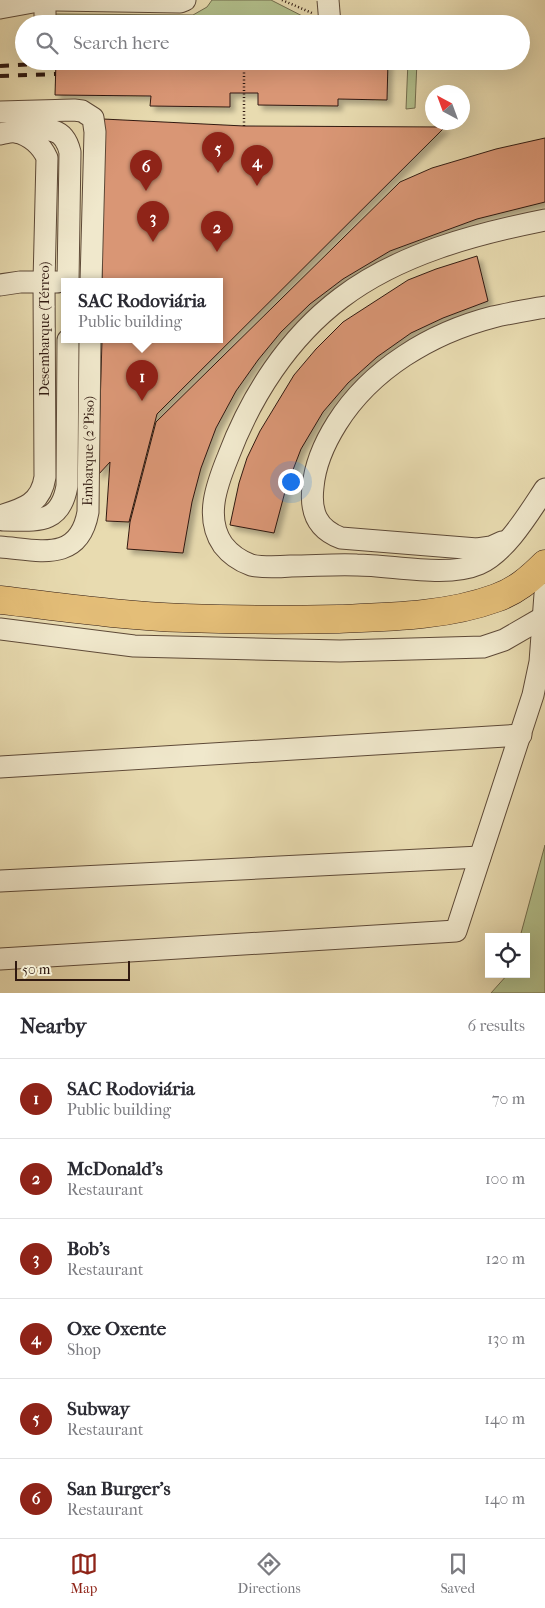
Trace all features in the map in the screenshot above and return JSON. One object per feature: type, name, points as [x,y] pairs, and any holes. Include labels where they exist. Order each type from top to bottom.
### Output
[{"type":"main road","points":[[0,600],[114,613],[184,618],[310,620],[382,618],[448,610],[496,598],[530,580],[545,564]]},
{"type":"street","points":[[0,8],[44,0],[44,15]]},
{"type":"street","points":[[59,0],[180,2],[185,0]]},
{"type":"street","points":[[328,0],[329,15]]},
{"type":"street","points":[[0,112],[82,110],[93,118],[95,132],[91,278]]},
{"type":"street","name":"Desembarque (Térreo)","points":[[8,133],[51,130],[58,132],[67,142],[70,152],[68,278]]},
{"type":"street","name":"Desembarque (Térreo)","points":[[0,516],[19,510],[34,501],[44,486],[45,477],[44,282],[47,158],[44,151],[32,140],[8,133]]},
{"type":"street","points":[[545,220],[469,239],[420,255],[368,280],[341,298],[315,320],[296,340],[276,366],[239,428],[222,472],[213,507],[213,520],[221,543],[239,560],[252,565],[267,567],[357,565],[441,570],[465,568],[489,558],[509,539],[545,489]]},
{"type":"street","points":[[0,285],[20,282],[61,282]]},
{"type":"street","points":[[509,539],[491,547],[477,549],[341,538],[330,533],[316,519],[312,496],[313,483],[323,450],[344,412],[358,394],[390,365],[410,352],[456,330],[492,318],[545,307]]},
{"type":"street","name":"Desembarque (Térreo)","points":[[0,520],[39,520],[51,516],[60,508],[65,497],[67,486],[68,343]]},
{"type":"street","name":"Embarque (2ºPiso)","points":[[0,547],[54,550],[67,548],[74,543],[86,524],[88,512],[90,343]]},
{"type":"street","points":[[0,960],[456,931],[533,694],[540,662],[545,594]]},
{"type":"street","points":[[0,628],[134,646],[349,651],[483,647],[504,640],[542,618]]},
{"type":"street","points":[[0,768],[520,735]]},
{"type":"street","points":[[0,881],[480,856]]},
{"type":"path","points":[[244,70],[244,126]]},
{"type":"green space","points":[[212,0],[271,0],[300,15],[193,15],[207,7]]},
{"type":"green space","points":[[53,14],[193,15],[53,15]]},
{"type":"green space","points":[[408,70],[417,70],[415,108],[406,109]]},
{"type":"green space","points":[[545,845],[545,993],[491,993],[504,978],[530,978],[530,933],[521,933]]},
{"type":"building","points":[[56,70],[388,70],[387,100],[338,99],[338,106],[258,105],[258,93],[230,93],[230,107],[150,106],[151,96],[55,95]]},
{"type":"building","points":[[103,119],[244,126],[425,127],[425,130],[442,130],[157,414],[129,522],[106,521],[110,462],[98,475],[102,343],[223,343],[223,278],[102,278]]},
{"type":"building","points":[[545,138],[545,202],[477,219],[390,251],[343,279],[310,304],[281,332],[236,391],[216,428],[201,468],[192,502],[183,553],[127,549],[130,522],[156,422],[400,182],[432,168],[496,149]]},
{"type":"building","points":[[477,256],[488,301],[443,318],[411,333],[377,357],[348,383],[323,412],[301,449],[286,488],[274,533],[230,525],[239,483],[247,458],[260,431],[294,375],[316,349],[343,322],[408,280]]},
{"type":"railway","points":[[0,66],[15,65]]},
{"type":"railway","points":[[0,76],[56,74]]},
{"type":"place","name":"Subway","points":[[218,173]]},
{"type":"place","name":"Oxe Oxente","points":[[257,186]]},
{"type":"place","name":"San Burger's","points":[[146,191]]},
{"type":"place","name":"Bob's","points":[[153,242]]},
{"type":"place","name":"McDonald's","points":[[217,252]]},
{"type":"place","name":"SAC Rodoviária","points":[[142,401]]}]
